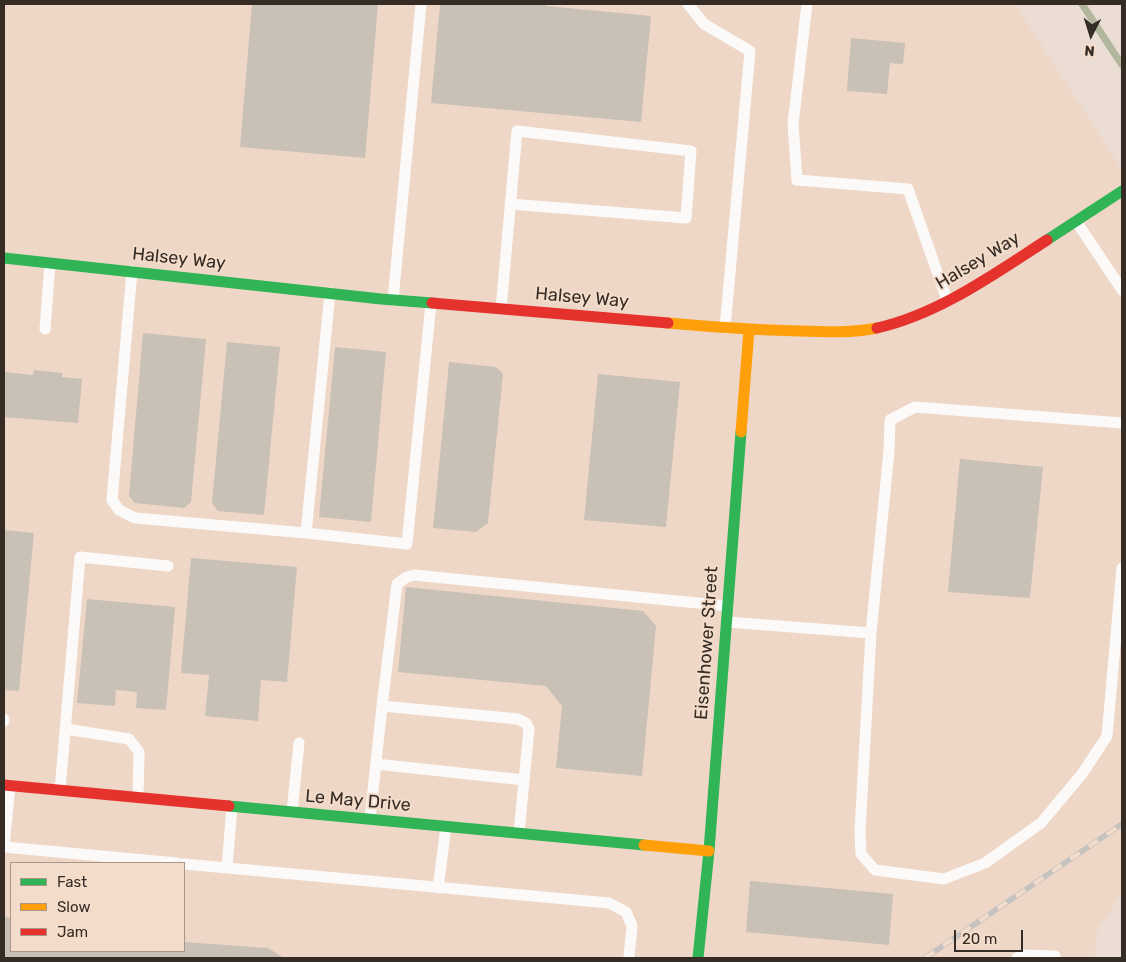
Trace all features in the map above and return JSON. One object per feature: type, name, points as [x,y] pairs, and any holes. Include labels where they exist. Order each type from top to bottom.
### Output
[{"type":"street","name":"Halsey Way","points":[[4,258],[394,300],[749,330],[834,332],[866,330],[894,324],[920,314],[971,288],[1122,191]]},
{"type":"street","name":"Eisenhower Street","points":[[698,958],[709,851],[749,330]]},
{"type":"street","name":"Le May Drive","points":[[7,785],[709,851]]},
{"type":"lane","points":[[394,300],[421,4]]},
{"type":"lane","points":[[688,4],[704,24],[750,51],[724,328]]},
{"type":"lane","points":[[807,4],[793,124],[796,180],[908,189],[947,300]]},
{"type":"lane","points":[[501,309],[510,204],[517,131],[691,150],[686,218],[510,204]]},
{"type":"lane","points":[[1076,221],[1122,290]]},
{"type":"lane","points":[[45,329],[50,263]]},
{"type":"lane","points":[[132,272],[112,500],[119,510],[135,518],[407,544],[431,303]]},
{"type":"lane","points":[[306,533],[330,293]]},
{"type":"lane","points":[[1122,423],[915,408],[890,420],[889,451],[871,633],[860,831],[861,854],[876,870],[944,879],[985,863],[1041,823],[1082,774],[1107,736],[1122,568]]},
{"type":"lane","points":[[60,790],[80,557],[168,566]]},
{"type":"lane","points":[[370,819],[397,584],[405,578],[414,575],[728,606]]},
{"type":"lane","points":[[727,622],[871,633]]},
{"type":"lane","points":[[382,706],[518,719],[526,724],[530,729],[519,833]]},
{"type":"lane","points":[[66,729],[129,739],[139,752],[138,797]]},
{"type":"lane","points":[[292,812],[299,743]]},
{"type":"lane","points":[[376,764],[524,780]]},
{"type":"lane","points":[[7,785],[4,847],[166,862]]},
{"type":"lane","points":[[226,868],[232,806]]},
{"type":"lane","points":[[438,888],[446,826]]},
{"type":"lane","points":[[185,864],[609,903],[626,912],[632,926],[629,957]]},
{"type":"lane","points":[[1017,958],[1022,955],[1055,956],[1055,958]]},
{"type":"shaded area","points":[[4,4],[1015,4],[1122,170],[1122,894],[1097,931],[1094,958],[4,958]]},
{"type":"building","points":[[252,4],[378,4],[365,158],[240,147]]},
{"type":"building","points":[[440,4],[546,4],[546,6],[651,16],[641,122],[431,103]]},
{"type":"building","points":[[851,38],[905,43],[903,64],[890,63],[887,94],[847,91]]},
{"type":"building","points":[[143,333],[206,339],[191,502],[184,508],[135,503],[129,496]]},
{"type":"building","points":[[227,342],[280,347],[264,515],[218,511],[212,503]]},
{"type":"building","points":[[335,347],[386,352],[371,522],[319,517]]},
{"type":"building","points":[[449,362],[496,367],[503,374],[488,523],[476,532],[433,528]]},
{"type":"building","points":[[34,370],[62,373],[62,377],[82,379],[78,423],[4,417],[4,372],[33,375]]},
{"type":"building","points":[[598,374],[680,382],[666,527],[584,520]]},
{"type":"building","points":[[960,459],[1043,467],[1030,598],[948,592]]},
{"type":"building","points":[[4,530],[34,533],[19,691],[4,690]]},
{"type":"building","points":[[191,558],[297,567],[287,682],[261,680],[258,721],[205,716],[209,675],[181,673]]},
{"type":"building","points":[[406,587],[643,611],[656,626],[642,776],[556,768],[562,706],[546,686],[398,672]]},
{"type":"building","points":[[87,599],[175,607],[166,710],[136,708],[137,692],[116,690],[115,706],[77,703]]},
{"type":"building","points":[[750,881],[893,894],[889,945],[746,932]]},
{"type":"building","points":[[4,917],[10,918],[10,952],[185,952],[185,942],[268,948],[284,958],[4,958]]},
{"type":"waterway","points":[[1082,4],[1122,65]]},
{"type":"railway","points":[[925,958],[1122,824]]},
{"type":"traffic: fast","points":[[1047,240],[1122,191]]},
{"type":"traffic: fast","points":[[4,258],[432,303]]},
{"type":"traffic: fast","points":[[698,958],[709,851],[741,432]]},
{"type":"traffic: fast","points":[[229,806],[644,845]]},
{"type":"traffic: slow","points":[[668,323],[819,332],[877,328]]},
{"type":"traffic: slow","points":[[741,432],[749,330]]},
{"type":"traffic: slow","points":[[644,845],[709,851]]},
{"type":"traffic: jam","points":[[877,328],[900,322],[944,303],[965,292],[1047,240]]},
{"type":"traffic: jam","points":[[432,303],[668,323]]},
{"type":"traffic: jam","points":[[4,785],[229,806]]}]
